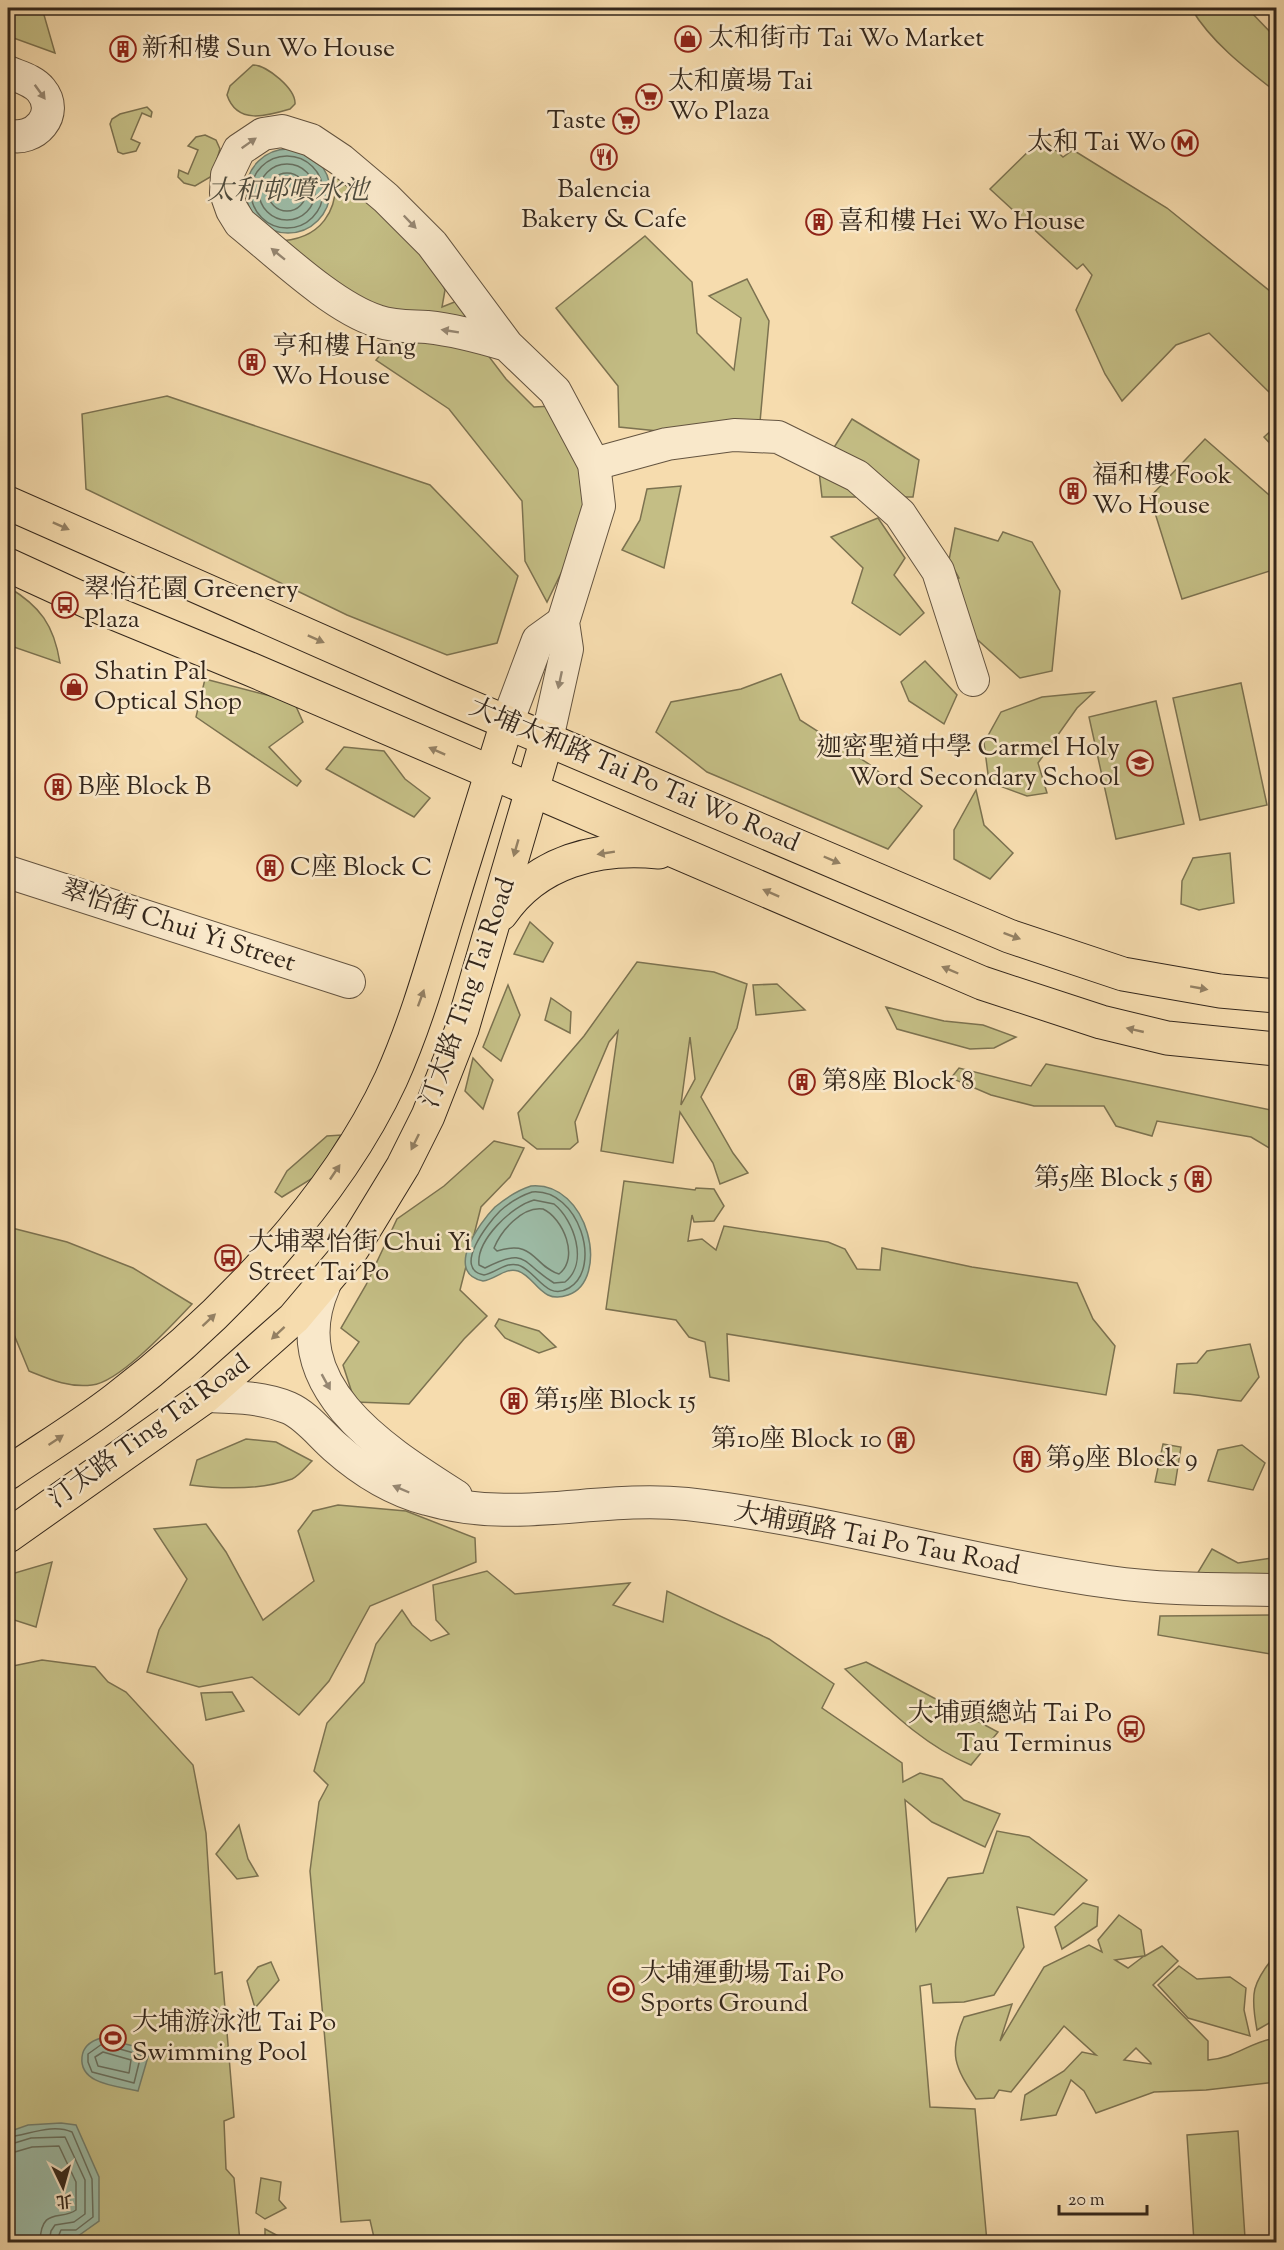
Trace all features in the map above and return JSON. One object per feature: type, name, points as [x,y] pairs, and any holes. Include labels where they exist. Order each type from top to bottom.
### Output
[{"type":"main road","name":"大埔太和路 Tai Po Tai Wo Road","points":[[8,503],[507,723],[1009,936],[1123,974],[1220,991],[1276,996]]},
{"type":"main road","name":"大埔太和路 Tai Po Tai Wo Road","points":[[8,565],[104,609],[250,669],[532,792],[685,854],[982,983],[1068,1011],[1167,1038],[1276,1049]]},
{"type":"main road","name":"汀太路 Ting Tai Road","points":[[8,1473],[114,1400],[169,1356],[248,1280],[317,1200],[372,1115],[391,1078],[428,980],[507,723]]},
{"type":"main road","name":"汀太路 Ting Tai Road","points":[[8,1536],[206,1396],[257,1353],[324,1286],[373,1218],[428,1116],[462,1029],[547,739]]},
{"type":"main road","points":[[491,929],[521,889],[540,874],[564,862],[620,850],[685,854]]},
{"type":"street","points":[[8,72],[34,83],[41,89],[46,97],[48,111],[41,127],[35,132],[21,137],[8,135]]},
{"type":"street","points":[[507,345],[463,333],[427,327],[395,327],[374,320],[343,303],[240,223],[226,193],[227,175],[233,159],[247,143],[263,134],[282,131],[311,140],[342,160],[386,198],[432,244],[507,345],[555,391],[594,464],[599,506],[563,622],[567,649],[547,739]]},
{"type":"street","points":[[594,464],[667,444],[734,435],[778,437],[857,476],[900,514],[938,571],[973,680]]},
{"type":"street","points":[[507,723],[538,640],[563,622]]},
{"type":"street","name":"翠怡街 Chui Yi Street","points":[[8,872],[349,982]]},
{"type":"street","name":"大埔頭路 Tai Po Tau Road","points":[[324,1286],[314,1308],[312,1325],[319,1368],[328,1387],[375,1440],[404,1462],[478,1510]]},
{"type":"street","name":"大埔頭路 Tai Po Tau Road","points":[[206,1396],[248,1398],[291,1409],[368,1473],[426,1499],[478,1510],[510,1512],[622,1501],[686,1504],[802,1523],[1015,1567],[1113,1583],[1276,1590]]},
{"type":"shaded area","points":[[8,8],[42,8],[55,53],[8,36]]},
{"type":"shaded area","points":[[1191,8],[1247,8],[1276,38],[1276,92],[1219,43]]},
{"type":"shaded area","points":[[253,65],[273,73],[286,85],[295,104],[290,109],[254,116],[238,111],[232,105],[227,95],[230,86]]},
{"type":"shaded area","points":[[147,107],[152,112],[151,117],[142,113],[131,139],[140,143],[136,151],[123,154],[118,152],[110,124],[112,119],[120,114]]},
{"type":"shaded area","points":[[205,135],[216,140],[220,149],[212,176],[195,186],[184,183],[178,177],[179,170],[188,174],[198,150],[188,146],[196,137]]},
{"type":"shaded area","points":[[1042,138],[1063,157],[1073,150],[1167,208],[1276,296],[1276,399],[1209,333],[1176,345],[1122,401],[1105,374],[1076,310],[1092,275],[1083,264],[1077,269],[990,189]]},
{"type":"shaded area","points":[[333,166],[436,269],[445,290],[442,307],[462,299],[477,341],[506,379],[534,407],[553,406],[589,484],[584,526],[547,602],[525,561],[522,501],[449,409],[376,360],[410,320],[430,311],[411,313],[390,310],[369,302],[326,279],[273,241],[304,236],[324,220],[331,209],[334,196]]},
{"type":"shaded area","points":[[645,236],[692,282],[697,333],[734,370],[741,318],[709,296],[747,279],[769,321],[760,422],[668,432],[619,427],[618,386],[556,308]]},
{"type":"shaded area","points":[[167,396],[430,485],[518,576],[497,643],[447,655],[347,615],[86,489],[82,414]]},
{"type":"shaded area","points":[[852,419],[919,460],[913,497],[822,497],[819,471]]},
{"type":"shaded area","points":[[1276,426],[1276,450],[1264,437]]},
{"type":"shaded area","points":[[1205,439],[1276,501],[1276,569],[1182,599],[1150,497]]},
{"type":"shaded area","points":[[681,486],[664,568],[622,550],[640,520],[647,489]]},
{"type":"shaded area","points":[[878,518],[905,558],[894,575],[924,613],[900,635],[852,603],[863,568],[831,537]]},
{"type":"shaded area","points":[[955,528],[998,541],[1003,532],[1032,542],[1060,591],[1052,671],[1020,678],[930,597],[959,578],[949,560]]},
{"type":"shaded area","points":[[8,587],[29,602],[44,618],[54,638],[60,663],[8,645]]},
{"type":"shaded area","points":[[925,661],[957,695],[944,724],[909,701],[901,682]]},
{"type":"shaded area","points":[[781,674],[800,720],[869,764],[922,806],[888,849],[707,772],[656,732],[671,702],[741,689]]},
{"type":"shaded area","points":[[205,679],[294,702],[303,722],[269,747],[301,781],[297,786],[196,717]]},
{"type":"shaded area","points":[[1241,683],[1267,805],[1200,820],[1173,698]]},
{"type":"shaded area","points":[[1094,692],[1077,708],[1038,763],[1047,793],[1027,796],[989,782],[984,743],[1001,712],[1042,697]]},
{"type":"shaded area","points":[[1156,701],[1184,824],[1116,839],[1089,717]]},
{"type":"shaded area","points":[[344,747],[384,751],[405,779],[430,798],[414,817],[326,769]]},
{"type":"shaded area","points":[[976,790],[984,825],[1013,853],[990,879],[954,859],[954,830]]},
{"type":"shaded area","points":[[1230,853],[1234,903],[1199,910],[1181,904],[1182,881],[1193,858]]},
{"type":"shaded area","points":[[530,922],[553,943],[543,962],[514,954]]},
{"type":"shaded area","points":[[637,962],[714,972],[747,984],[737,1028],[701,1097],[733,1153],[748,1173],[720,1184],[713,1163],[680,1112],[673,1163],[601,1151],[618,1031],[609,1042],[575,1122],[578,1142],[570,1149],[537,1149],[523,1138],[518,1113],[584,1036]],"holes":[[[690,1037],[695,1079],[681,1105]]]},
{"type":"shaded area","points":[[777,984],[805,1010],[756,1015],[753,985]]},
{"type":"shaded area","points":[[508,985],[520,1015],[501,1061],[483,1047]]},
{"type":"shaded area","points":[[551,998],[571,1012],[570,1033],[545,1020]]},
{"type":"shaded area","points":[[886,1007],[944,1021],[983,1025],[1016,1037],[994,1048],[970,1049],[897,1029]]},
{"type":"shaded area","points":[[473,1058],[493,1080],[483,1109],[465,1091]]},
{"type":"shaded area","points":[[1046,1064],[1276,1111],[1276,1152],[1251,1137],[1157,1121],[1152,1136],[1116,1126],[1104,1106],[1034,1106],[991,1095],[951,1078],[959,1068],[1031,1086]]},
{"type":"shaded area","points":[[341,1135],[316,1176],[282,1197],[275,1192],[287,1171],[327,1136]]},
{"type":"shaded area","points":[[494,1141],[524,1148],[510,1177],[481,1207],[460,1290],[487,1316],[464,1339],[409,1404],[355,1402],[343,1365],[359,1342],[341,1328],[366,1285],[397,1219],[444,1186]]},
{"type":"shaded area","points":[[624,1181],[695,1190],[696,1188],[714,1189],[724,1206],[714,1221],[694,1222],[692,1215],[688,1241],[702,1239],[716,1250],[724,1226],[828,1242],[845,1249],[857,1269],[880,1270],[882,1248],[972,1267],[1077,1283],[1093,1319],[1115,1346],[1106,1395],[727,1334],[729,1381],[710,1377],[705,1342],[689,1337],[676,1320],[606,1309]]},
{"type":"shaded area","points":[[8,1227],[67,1242],[133,1268],[192,1304],[145,1351],[103,1382],[84,1386],[75,1385],[29,1371],[8,1320]]},
{"type":"shaded area","points":[[499,1319],[539,1331],[556,1347],[539,1353],[505,1338],[495,1326]]},
{"type":"shaded area","points":[[1250,1344],[1259,1377],[1241,1401],[1174,1393],[1177,1364],[1197,1363],[1207,1351]]},
{"type":"shaded area","points":[[246,1439],[276,1442],[312,1461],[295,1478],[280,1483],[228,1488],[190,1485],[197,1460]]},
{"type":"shaded area","points":[[1163,1444],[1181,1447],[1175,1485],[1155,1482]]},
{"type":"shaded area","points":[[1242,1445],[1265,1463],[1253,1490],[1208,1481],[1218,1450]]},
{"type":"shaded area","points":[[338,1505],[406,1511],[475,1538],[476,1562],[370,1606],[329,1681],[299,1715],[252,1677],[199,1687],[147,1672],[159,1630],[187,1579],[154,1529],[206,1524],[226,1552],[263,1620],[314,1581],[298,1531],[313,1511]]},
{"type":"shaded area","points":[[1212,1549],[1238,1563],[1272,1558],[1276,1554],[1276,1577],[1197,1574]]},
{"type":"shaded area","points":[[52,1562],[36,1627],[8,1618],[8,1575]]},
{"type":"shaded area","name":"大埔運動場 Tai Po Sports Ground","points":[[487,1571],[515,1594],[630,1583],[613,1605],[663,1622],[667,1591],[769,1639],[834,1684],[822,1708],[902,1763],[903,1782],[920,1773],[942,1779],[964,1800],[1000,1814],[985,1847],[932,1822],[905,1800],[916,1931],[948,1878],[983,1873],[997,1831],[1029,1837],[1087,1880],[1054,1915],[1017,1907],[1024,1947],[994,1995],[964,2002],[933,2003],[931,1984],[920,1986],[930,2107],[975,2109],[987,2242],[375,2242],[370,2220],[341,2222],[310,1871],[319,1802],[328,1785],[314,1771],[327,1723],[364,1682],[376,1644],[402,1610],[412,1625],[431,1641],[449,1634],[436,1620],[433,1585]]},
{"type":"shaded area","points":[[1276,1615],[1276,1655],[1158,1635],[1160,1616]]},
{"type":"shaded area","name":"大埔游泳池 Tai Po Swimming Pool","points":[[42,1660],[95,1667],[108,1682],[126,1692],[193,1765],[206,1833],[215,1974],[222,1972],[234,2117],[224,2121],[226,2169],[234,2178],[240,2242],[8,2242],[8,1674],[12,1672],[8,1667]]},
{"type":"shaded area","points":[[866,1662],[998,1732],[971,1765],[953,1757],[904,1723],[845,1669]]},
{"type":"shaded area","points":[[232,1692],[244,1711],[206,1720],[201,1693]]},
{"type":"shaded area","points":[[239,1825],[248,1859],[258,1876],[237,1879],[216,1854]]},
{"type":"shaded area","points":[[1083,1903],[1098,1907],[1097,1926],[1062,1949],[1055,1927]]},
{"type":"shaded area","points":[[1119,1915],[1141,1930],[1145,1956],[1162,1946],[1178,1961],[1153,1985],[1208,2041],[1208,2060],[1218,2059],[1276,2038],[1276,2082],[1206,2090],[1154,2092],[1096,2113],[1084,2091],[1071,2080],[1056,2115],[1021,2120],[1025,2095],[1064,2071],[1082,2052],[1096,2055],[1064,2026],[1011,2092],[999,2090],[994,2098],[976,2099],[963,2078],[956,2060],[956,2041],[964,2017],[1012,2004],[1000,2041],[1044,1967],[1089,1945],[1102,1952],[1098,1940]],"holes":[[[1144,1956],[1128,1968],[1115,1960]],[[1136,2048],[1151,2063],[1151,2064],[1124,2060]]]},
{"type":"shaded area","points":[[1276,1954],[1276,2019],[1257,2030],[1254,2007],[1255,1989],[1262,1973]]},
{"type":"shaded area","points":[[271,1962],[279,1980],[255,2008],[247,1981],[258,1967]]},
{"type":"shaded area","points":[[1179,1966],[1197,1979],[1230,1977],[1246,1988],[1244,2010],[1250,2036],[1188,2018],[1158,1985]]},
{"type":"shaded area","points":[[1238,2131],[1245,2238],[1194,2242],[1187,2135]]},
{"type":"shaded area","points":[[261,2178],[281,2182],[279,2200],[286,2208],[265,2219],[256,2213]]},
{"type":"shaded area","points":[[265,2229],[282,2238],[282,2242],[265,2242]]},
{"type":"water","name":"太和邨噴水池","points":[[288,149],[311,156],[323,168],[330,191],[323,214],[311,226],[288,233],[265,226],[253,214],[246,191],[253,168],[265,156]]},
{"type":"water","points":[[531,1186],[551,1189],[567,1199],[580,1214],[587,1233],[590,1253],[589,1271],[581,1286],[568,1295],[551,1296],[518,1271],[504,1272],[483,1281],[472,1276],[466,1268],[465,1258],[468,1247],[488,1214],[508,1197]]},
{"type":"water","points":[[101,2038],[150,2050],[138,2091],[102,2083],[87,2073],[83,2066],[84,2050],[91,2042]]},
{"type":"water","points":[[61,2123],[76,2125],[99,2177],[99,2221],[78,2236],[64,2235],[62,2242],[8,2242],[8,2132],[28,2125]]},
{"type":"place","name":"太和街市 Tai Wo Market","points":[[688,39]]},
{"type":"place","name":"新和樓 Sun Wo House","points":[[123,49]]},
{"type":"place","name":"太和廣場 Tai Wo Plaza","points":[[649,97]]},
{"type":"place","name":"Taste","points":[[626,121]]},
{"type":"place","name":"太和 Tai Wo","points":[[1185,143]]},
{"type":"place","name":"Balencia Bakery & Cafe","points":[[604,157]]},
{"type":"place","name":"喜和樓 Hei Wo House","points":[[819,222]]},
{"type":"place","name":"亨和樓 Hang Wo House","points":[[252,362]]},
{"type":"place","name":"福和樓 Fook Wo House","points":[[1073,491]]},
{"type":"place","name":"翠怡花園 Greenery Plaza","points":[[65,605]]},
{"type":"place","name":"Shatin Pal Optical Shop","points":[[74,687]]},
{"type":"place","name":"迦密聖道中學 Carmel Holy Word Secondary School","points":[[1140,763]]},
{"type":"place","name":"B座 Block B","points":[[58,787]]},
{"type":"place","name":"C座 Block C","points":[[270,868]]},
{"type":"place","name":"第8座 Block 8","points":[[802,1082]]},
{"type":"place","name":"第5座 Block 5","points":[[1198,1179]]},
{"type":"place","name":"大埔翠怡街 Chui Yi Street Tai Po","points":[[228,1258]]},
{"type":"place","name":"第15座 Block 15","points":[[514,1401]]},
{"type":"place","name":"第10座 Block 10","points":[[901,1440]]},
{"type":"place","name":"第9座 Block 9","points":[[1027,1459]]},
{"type":"place","name":"大埔頭總站 Tai Po Tau Terminus","points":[[1131,1729]]},
{"type":"place","name":"大埔運動場 Tai Po Sports Ground","points":[[621,1989]]},
{"type":"place","name":"大埔游泳池 Tai Po Swimming Pool","points":[[113,2038]]}]
